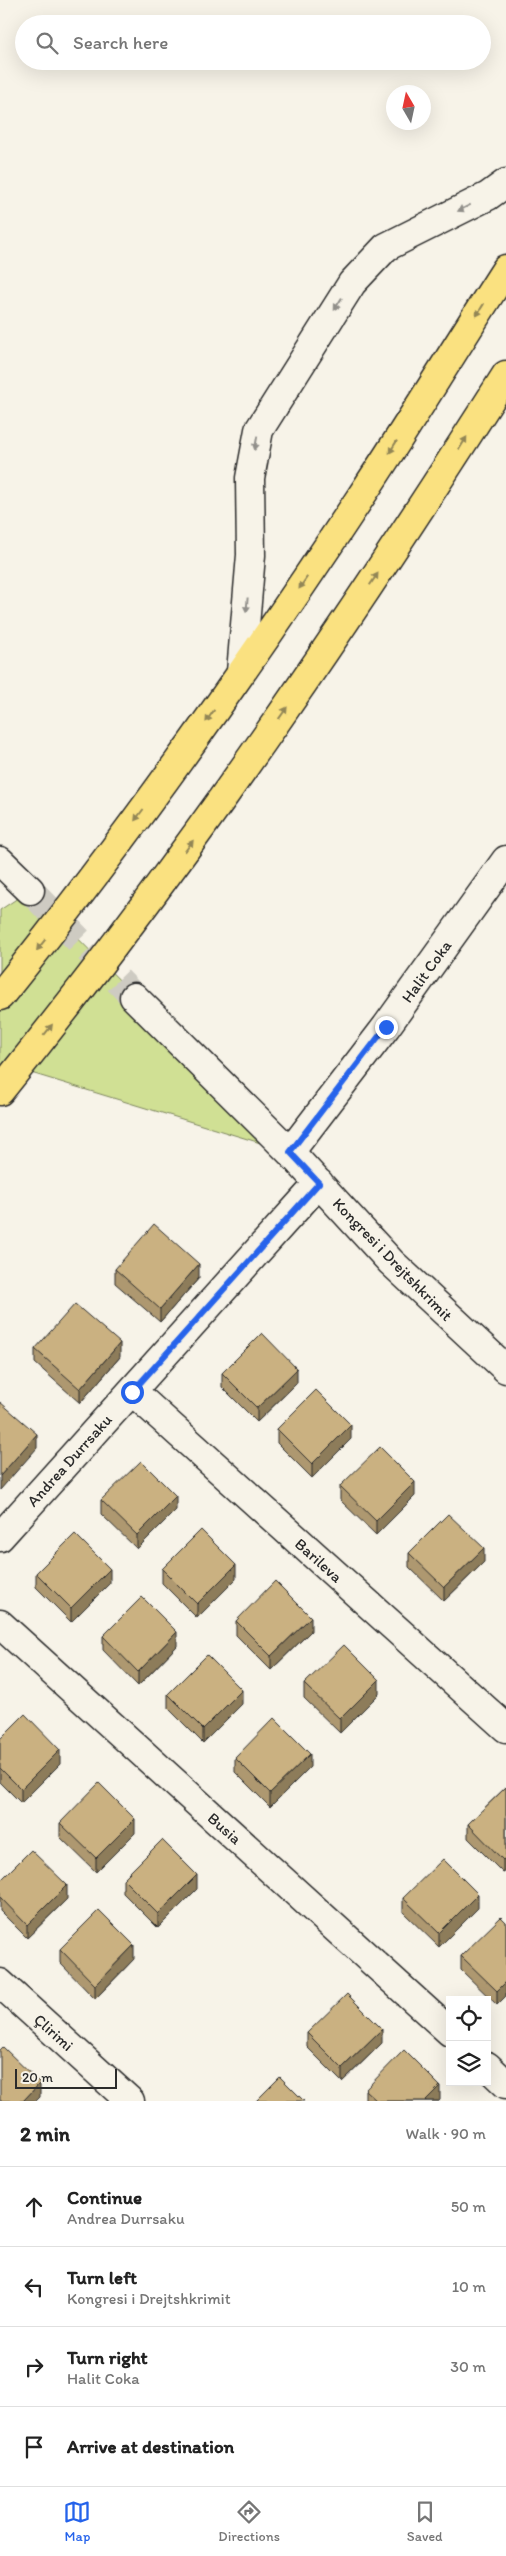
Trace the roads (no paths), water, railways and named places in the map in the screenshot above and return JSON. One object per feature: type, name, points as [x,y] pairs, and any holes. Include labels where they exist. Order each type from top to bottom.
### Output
[{"type":"highway","points":[[0,996],[168,776],[241,672],[361,498],[506,269]]},
{"type":"highway","points":[[0,1091],[143,908],[214,811],[409,528],[506,375]]},
{"type":"street","points":[[241,672],[251,555],[250,478],[258,430],[352,282],[386,247],[488,196],[506,183]]},
{"type":"street","name":"Halit Coka","points":[[290,1152],[386,1027],[506,860]]},
{"type":"street","points":[[0,861],[30,890]]},
{"type":"street","name":"Kongresi i Drejtshkrimit","points":[[134,997],[290,1152],[391,1262],[506,1370]]},
{"type":"street","name":"Andrea Durrsaku","points":[[0,1537],[319,1183]]},
{"type":"street","name":"Barileva","points":[[132,1392],[506,1728]]},
{"type":"street","name":"Busia","points":[[0,1624],[446,2028]]},
{"type":"street","name":"Çlirimi","points":[[0,1983],[130,2101]]},
{"type":"street","points":[[491,2070],[506,2084]]},
{"type":"tunnel","points":[[30,890],[134,997]]}]
